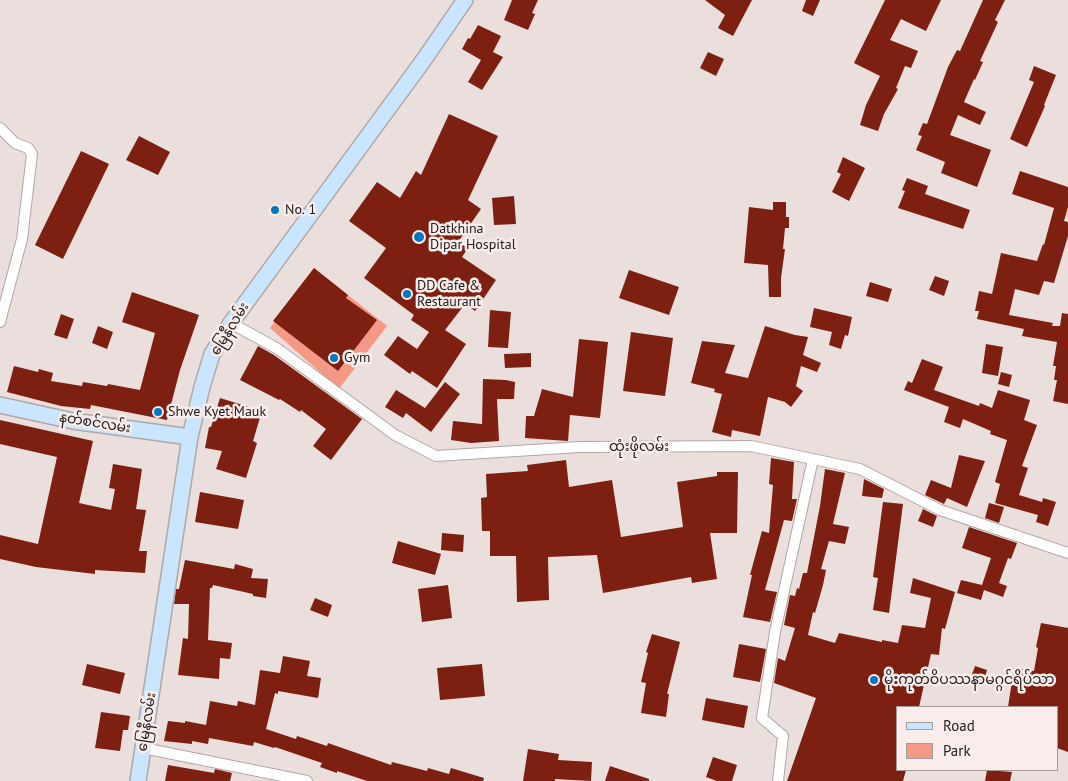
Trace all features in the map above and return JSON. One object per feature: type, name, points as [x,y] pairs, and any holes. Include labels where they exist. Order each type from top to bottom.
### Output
[{"type":"main road","name":"မြေနီလမ်း","points":[[138,781],[190,437],[212,354],[230,322],[418,68],[465,0]]},
{"type":"main road","name":"နတ်စင်လမ်း","points":[[0,405],[73,421],[190,437]]},
{"type":"street","points":[[0,128],[15,143],[28,148],[32,154],[22,239],[0,322]]},
{"type":"street","name":"ထုံးဖိုလမ်း","points":[[230,322],[278,349],[394,435],[436,456],[580,447],[751,446],[860,469],[940,510],[1068,553]]},
{"type":"street","points":[[778,781],[783,736],[762,718],[775,632],[814,459]]},
{"type":"street","points":[[143,748],[307,781]]},
{"type":"green space","name":"Gym","points":[[314,268],[387,326],[339,389],[270,328]]},
{"type":"building","points":[[512,0],[538,0],[532,13],[535,14],[528,30],[504,20]]},
{"type":"building","points":[[705,0],[752,0],[733,36],[718,28],[725,15]]},
{"type":"building","points":[[806,0],[820,0],[813,16],[802,11]]},
{"type":"building","points":[[885,0],[941,0],[926,31],[901,19],[890,40],[918,51],[911,68],[905,66],[896,88],[898,89],[884,114],[878,131],[860,125],[866,105],[880,76],[854,63]]},
{"type":"building","points":[[983,0],[1005,0],[995,20],[998,22],[980,61],[983,62],[964,102],[986,112],[980,125],[958,115],[950,135],[991,150],[977,187],[941,173],[945,162],[916,150],[922,136],[918,135],[923,123],[927,124],[948,67],[957,50],[960,51]]},
{"type":"building","points":[[478,25],[501,36],[493,52],[503,57],[482,90],[468,82],[481,60],[462,49]]},
{"type":"building","points":[[708,52],[724,59],[716,76],[700,68]]},
{"type":"building","points":[[1034,66],[1056,75],[1027,147],[1010,139],[1034,82],[1029,80]]},
{"type":"building","points":[[449,114],[498,136],[468,200],[481,209],[458,242],[468,248],[462,257],[496,280],[475,311],[465,304],[445,330],[466,344],[437,388],[412,371],[410,374],[384,355],[398,336],[417,349],[429,332],[411,320],[414,315],[364,278],[386,248],[349,221],[377,182],[400,198],[416,171],[421,175]]},
{"type":"building","points":[[139,136],[170,152],[158,175],[126,160]]},
{"type":"building","points":[[81,151],[109,164],[63,259],[35,245]]},
{"type":"building","points":[[843,157],[865,168],[849,201],[832,192],[841,174],[837,172]]},
{"type":"building","points":[[1020,171],[1068,187],[1068,207],[1064,221],[1068,222],[1068,236],[1054,283],[1044,281],[1039,295],[1015,289],[1009,315],[1053,323],[1052,326],[1060,326],[1062,313],[1068,314],[1068,404],[1053,401],[1057,380],[1054,380],[1056,366],[1053,366],[1057,342],[1022,336],[1024,329],[977,319],[979,311],[975,311],[979,291],[992,294],[1001,253],[1037,261],[1044,245],[1054,208],[1012,194]]},
{"type":"building","points":[[907,178],[928,186],[925,194],[970,210],[963,229],[898,208],[905,191],[902,190]]},
{"type":"building","points":[[514,196],[516,224],[494,225],[492,198]]},
{"type":"building","points":[[773,202],[786,202],[786,217],[789,217],[789,228],[785,228],[781,297],[769,297],[768,265],[744,263],[749,207],[773,210]]},
{"type":"building","name":"Gym","points":[[314,268],[348,295],[346,298],[377,320],[338,371],[273,321]]},
{"type":"building","points":[[629,270],[679,287],[669,315],[619,298]]},
{"type":"building","points":[[935,276],[949,281],[944,296],[929,290]]},
{"type":"building","points":[[870,282],[892,289],[888,302],[866,296]]},
{"type":"building","points":[[132,292],[199,315],[180,370],[167,420],[91,405],[90,409],[61,406],[7,392],[14,366],[38,372],[39,369],[53,373],[51,381],[82,386],[83,382],[107,386],[108,384],[140,390],[155,333],[122,322]]},
{"type":"building","points":[[814,308],[852,317],[848,336],[845,335],[841,349],[829,345],[832,332],[810,327]]},
{"type":"building","points":[[490,310],[511,312],[508,348],[488,347]]},
{"type":"building","points":[[61,314],[74,319],[67,339],[54,335]]},
{"type":"building","points":[[98,326],[113,332],[107,349],[92,343]]},
{"type":"building","points":[[765,326],[808,337],[803,355],[821,363],[817,372],[801,366],[796,386],[803,391],[791,407],[785,402],[768,397],[760,436],[732,430],[731,437],[712,432],[722,394],[714,392],[715,389],[691,383],[702,341],[735,345],[725,373],[748,378]]},
{"type":"building","points":[[631,332],[673,338],[665,396],[623,391]]},
{"type":"building","points":[[579,339],[608,342],[600,418],[570,415],[568,441],[525,438],[526,416],[534,416],[542,389],[573,397]]},
{"type":"building","points":[[986,344],[1003,347],[998,376],[982,373]]},
{"type":"building","points":[[258,346],[274,355],[362,419],[331,460],[313,446],[326,429],[301,410],[300,412],[280,399],[240,380]]},
{"type":"building","points":[[531,353],[531,367],[505,368],[504,354]]},
{"type":"building","points":[[922,359],[943,367],[934,390],[979,406],[980,403],[992,408],[998,390],[1030,400],[1024,420],[1037,425],[1022,466],[1028,468],[1019,495],[1042,502],[1043,498],[1056,502],[1048,526],[1036,522],[1038,515],[995,503],[1000,484],[995,482],[1007,440],[990,434],[991,431],[963,419],[960,428],[944,422],[949,407],[904,390],[908,381],[912,383]]},
{"type":"building","points":[[1001,372],[1012,375],[1009,387],[998,384]]},
{"type":"building","points":[[483,379],[515,382],[514,399],[497,399],[499,441],[471,443],[451,440],[453,421],[482,424]]},
{"type":"building","points":[[445,382],[460,394],[431,432],[406,413],[403,418],[385,407],[396,390],[425,408]]},
{"type":"building","points":[[220,398],[262,411],[253,441],[257,443],[246,478],[216,469],[222,451],[205,448],[209,427],[211,427]]},
{"type":"building","points":[[0,420],[93,441],[79,503],[111,510],[115,489],[109,488],[113,464],[142,469],[136,509],[146,510],[139,551],[147,551],[145,573],[95,570],[95,574],[36,567],[0,559],[0,535],[38,544],[57,457],[0,444]]},
{"type":"building","points":[[959,455],[985,461],[967,507],[947,498],[944,504],[925,495],[931,480],[951,488]]},
{"type":"building","points":[[771,458],[794,462],[792,499],[797,499],[792,521],[784,520],[765,590],[777,592],[770,622],[743,617],[752,575],[750,575],[762,531],[769,533],[773,485],[769,484]]},
{"type":"building","points":[[566,460],[569,487],[612,480],[621,537],[683,527],[677,482],[717,476],[717,472],[738,472],[737,533],[710,533],[717,579],[692,583],[691,577],[603,593],[597,555],[548,557],[549,600],[517,602],[516,556],[490,556],[490,531],[482,531],[481,498],[487,497],[486,474],[528,471],[527,465]]},
{"type":"building","name":"မိုးကုတ်ဝိပဿနာမဂ္ဂင်ရိပ်သာ","points":[[825,469],[845,473],[833,524],[849,527],[845,544],[829,541],[821,569],[826,570],[823,585],[815,613],[813,612],[808,635],[835,643],[839,633],[882,642],[882,640],[898,643],[902,625],[925,628],[931,598],[910,593],[913,578],[955,592],[945,629],[942,628],[939,655],[931,654],[919,706],[896,706],[896,771],[906,771],[903,781],[787,781],[816,698],[774,683],[778,658],[785,661],[795,628],[784,625],[790,595],[795,596],[803,573],[807,573]]},
{"type":"building","points":[[864,479],[884,489],[882,498],[862,496]]},
{"type":"building","points":[[200,492],[244,500],[238,529],[195,522]]},
{"type":"building","points":[[883,502],[903,504],[889,613],[873,610],[878,578],[873,577]]},
{"type":"building","points":[[989,503],[1004,507],[999,523],[985,518]]},
{"type":"building","points":[[923,509],[937,516],[933,527],[918,521]]},
{"type":"building","points":[[969,527],[1017,543],[1011,559],[1008,558],[999,583],[1007,586],[1003,597],[984,590],[981,600],[957,593],[961,580],[982,585],[991,558],[962,548]]},
{"type":"building","points":[[442,533],[464,535],[463,552],[441,550]]},
{"type":"building","points":[[398,541],[441,554],[435,575],[392,563]]},
{"type":"building","points":[[185,560],[234,569],[235,564],[253,569],[251,578],[268,579],[266,598],[213,585],[210,588],[208,640],[232,643],[230,659],[220,658],[219,679],[178,675],[183,638],[188,639],[189,604],[174,604],[176,589],[179,589]]},
{"type":"building","points":[[448,585],[452,618],[422,622],[418,589]]},
{"type":"building","points":[[315,598],[332,605],[328,617],[310,610]]},
{"type":"building","points":[[1041,623],[1068,628],[1068,752],[1058,748],[1058,706],[1008,706],[1014,668],[1034,671],[1038,648],[1036,647]]},
{"type":"building","points":[[652,634],[680,642],[667,694],[669,694],[666,717],[641,713],[646,683],[641,682],[648,653],[646,652]]},
{"type":"building","points":[[739,644],[766,649],[760,682],[733,677]]},
{"type":"building","points":[[283,656],[310,661],[307,676],[321,678],[318,698],[278,691],[278,694],[275,693],[266,729],[296,739],[297,736],[327,746],[328,743],[391,765],[392,762],[427,771],[428,768],[449,774],[451,768],[484,778],[483,781],[367,781],[320,767],[322,763],[254,742],[253,746],[209,738],[208,744],[192,741],[192,744],[164,741],[168,721],[185,723],[185,721],[206,725],[210,701],[237,706],[238,701],[255,705],[260,670],[280,673]]},
{"type":"building","points":[[87,664],[125,673],[120,694],[82,685]]},
{"type":"building","points":[[482,664],[485,696],[440,700],[437,668]]},
{"type":"building","points":[[975,666],[987,670],[983,684],[970,680]]},
{"type":"building","points":[[706,698],[748,706],[744,728],[702,720]]},
{"type":"building","points":[[101,712],[130,716],[128,730],[123,730],[120,751],[95,748]]},
{"type":"building","points":[[528,749],[559,754],[558,760],[592,762],[591,781],[555,779],[555,781],[523,781]]},
{"type":"building","points":[[713,757],[737,765],[732,781],[717,781],[706,777]]},
{"type":"building","points":[[168,765],[214,773],[215,769],[232,773],[230,781],[165,781]]},
{"type":"building","points":[[610,766],[649,779],[649,781],[605,781]]},
{"type":"building","points":[[987,771],[1012,772],[1010,781],[985,781]]},
{"type":"place","name":"No. 1","points":[[275,210]]},
{"type":"place","name":"Datkhina Dipar Hospital","points":[[419,237]]},
{"type":"place","name":"DD Cafe & Restaurant","points":[[407,294]]},
{"type":"place","name":"Gym","points":[[334,358]]},
{"type":"place","name":"Shwe Kyet Mauk","points":[[158,412]]},
{"type":"place","name":"မိုးကုတ်ဝိပဿနာမဂ္ဂင်ရိပ်သာ","points":[[874,680]]}]
